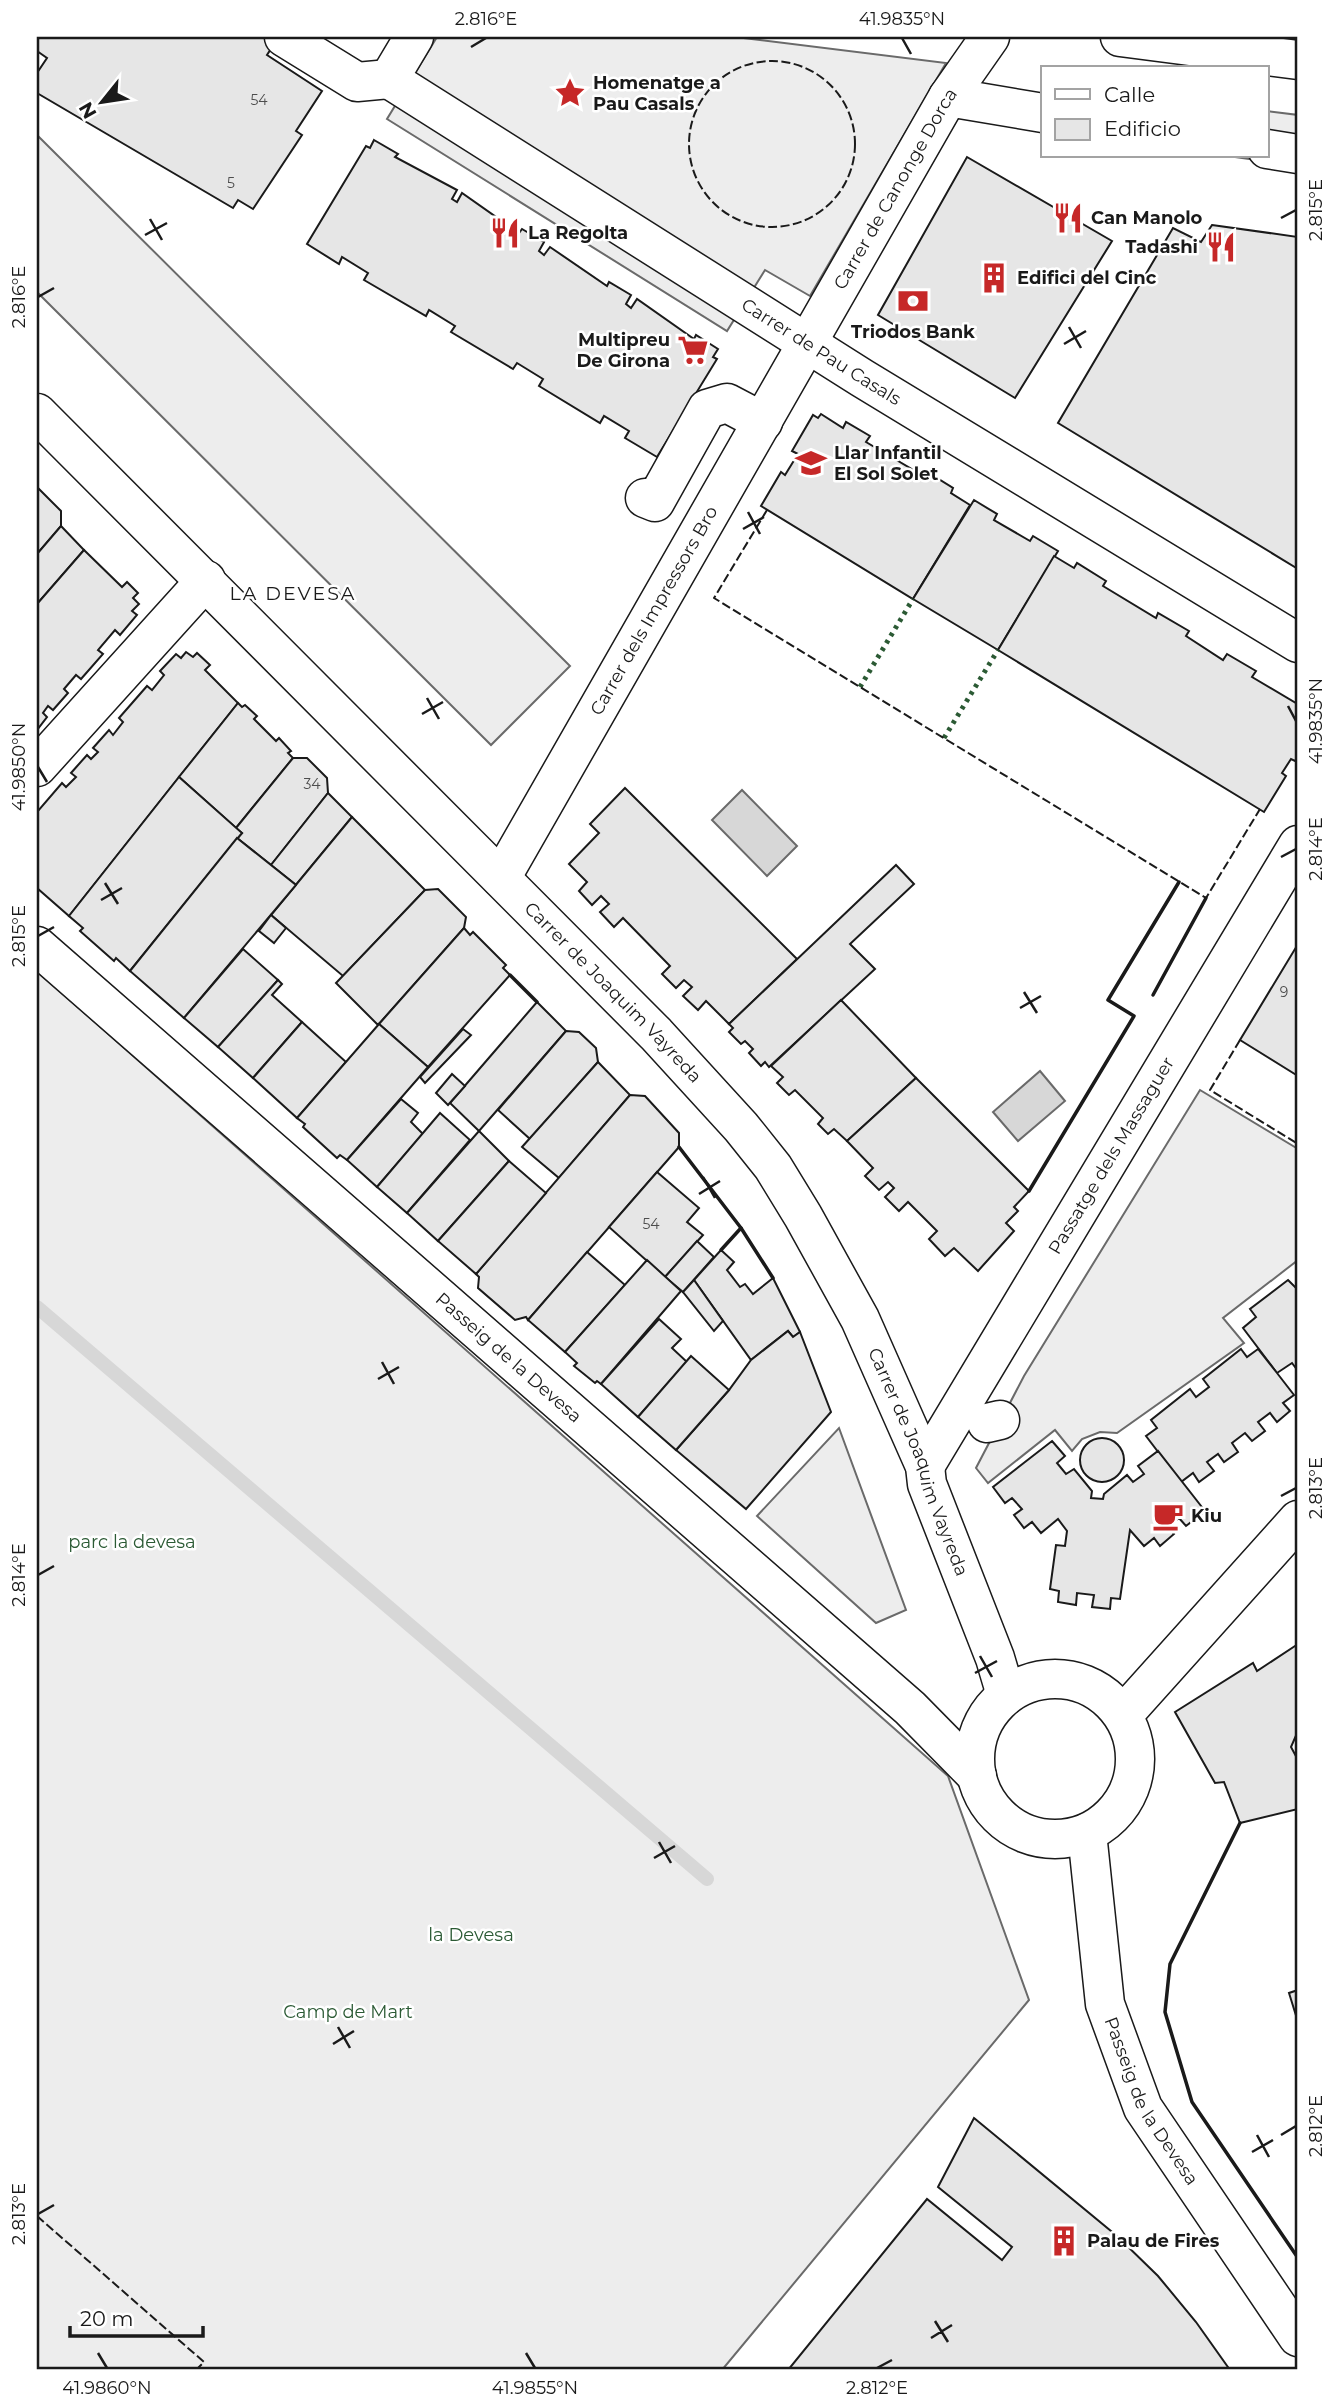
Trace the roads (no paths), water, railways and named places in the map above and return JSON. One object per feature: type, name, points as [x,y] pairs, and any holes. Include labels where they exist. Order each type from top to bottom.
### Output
[{"type":"street","points":[[284,37],[357,82],[389,79],[414,37]]},
{"type":"street","name":"Carrer de Canonge Dorca","points":[[808,344],[948,97],[990,37]]},
{"type":"street","points":[[1120,37],[1214,43],[1298,60]]},
{"type":"street","name":"Carrer de Pau Casals","points":[[389,79],[808,344],[1298,643]]},
{"type":"street","points":[[948,97],[1041,113]]},
{"type":"street","points":[[1268,149],[1298,154]]},
{"type":"street","name":"Carrer dels Impressors Bro","points":[[501,878],[808,344]]},
{"type":"street","points":[[645,498],[654,502],[707,409],[727,403],[763,422]]},
{"type":"street","name":"Carrer de Joaquim Vayreda","points":[[37,413],[206,580],[698,1078],[773,1167],[860,1319],[925,1466],[927,1484],[995,1658],[1006,1695]]},
{"type":"street","points":[[37,767],[206,580]]},
{"type":"street","name":"Passatge dels Massaguer","points":[[925,1466],[1297,850]]},
{"type":"street","name":"Passeig de la Devesa","points":[[37,946],[910,1708],[977,1776]]},
{"type":"street","points":[[1123,1715],[1298,1520]]},
{"type":"street","points":[[1043,1679],[1070,1680],[1098,1691],[1113,1702],[1123,1715],[1129,1725],[1137,1755],[1135,1774],[1122,1805],[1104,1824],[1087,1833],[1060,1840],[1028,1835],[996,1815],[985,1799],[977,1776],[977,1741],[986,1718],[1006,1695],[1043,1679]]},
{"type":"street","name":"Passeig de la Devesa","points":[[1087,1833],[1105,2004],[1143,2108],[1297,2333]]},
{"type":"waterway","points":[[37,1307],[707,1879]]},
{"type":"place","name":"Homenatge a Pau Casals","points":[[570,93]]},
{"type":"place","name":"Can Manolo","points":[[1068,218]]},
{"type":"place","name":"La Regolta","points":[[505,233]]},
{"type":"place","name":"Tadashi","points":[[1221,247]]},
{"type":"place","name":"Edifici del Cinc","points":[[994,278]]},
{"type":"place","name":"Triodos Bank","points":[[913,301]]},
{"type":"place","name":"Multipreu De Girona","points":[[693,350]]},
{"type":"place","name":"Llar Infantil El Sol Solet","points":[[811,463]]},
{"type":"place","name":"Kiu","points":[[1168,1516]]},
{"type":"place","name":"Palau de Fires","points":[[1064,2241]]},
{"type":"district","name":"LA DEVESA","points":[[293,593]]},
{"type":"park label","name":"parc la devesa","points":[[132,1542]]},
{"type":"park label","name":"la Devesa","points":[[471,1935]]},
{"type":"park label","name":"Camp de Mart","points":[[348,2012]]}]
